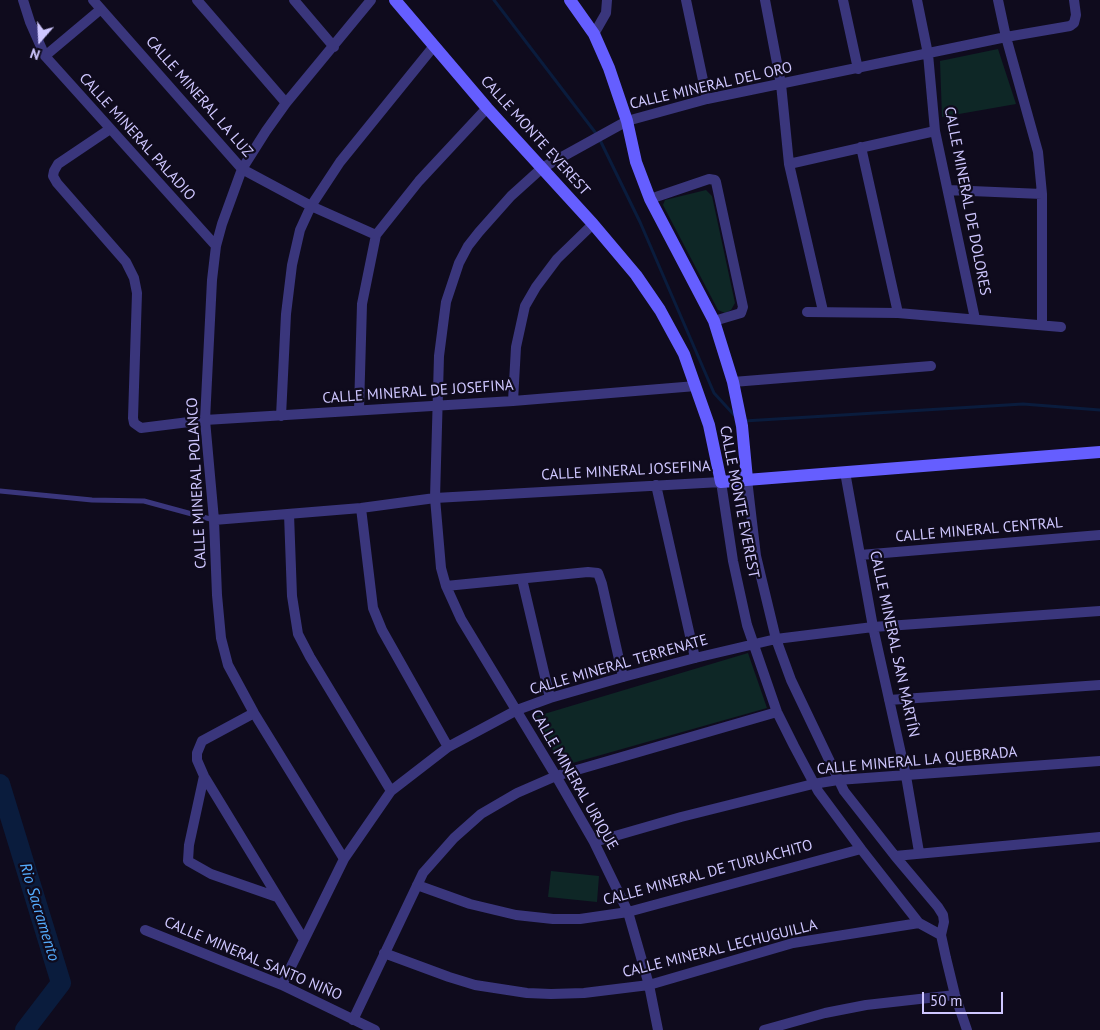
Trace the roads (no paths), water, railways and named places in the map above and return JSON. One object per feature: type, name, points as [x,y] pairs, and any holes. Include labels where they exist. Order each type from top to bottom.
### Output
[{"type":"street","name":"CALLE MINERAL PALADIO","points":[[23,0],[30,22],[45,56],[216,246]]},
{"type":"street","name":"CALLE MINERAL LA LUZ","points":[[93,0],[242,169],[311,206],[376,235]]},
{"type":"street","points":[[197,0],[286,104]]},
{"type":"street","points":[[294,0],[334,47]]},
{"type":"street","name":"CALLE MINERAL POLANCO","points":[[344,859],[254,712],[228,665],[221,638],[214,520],[205,420],[212,280],[216,246],[242,169],[286,104],[371,0]]},
{"type":"street","name":"CALLE MONTE EVEREST","points":[[395,0],[487,108],[593,224],[636,275],[660,310],[684,354],[709,425],[722,482],[733,561],[747,625],[777,712],[814,784],[861,849],[919,923],[941,935]]},
{"type":"street","name":"CALLE MONTE EVEREST","points":[[570,0],[594,34],[609,68],[626,121],[636,162],[650,200],[714,320],[733,382],[748,479],[756,556],[776,639],[804,709],[844,791],[943,915],[944,922],[941,935],[954,995],[967,1030]]},
{"type":"street","points":[[594,34],[606,13],[607,0]]},
{"type":"street","points":[[686,0],[707,99]]},
{"type":"street","points":[[765,0],[782,84],[789,164],[823,310]]},
{"type":"street","points":[[843,0],[858,69]]},
{"type":"street","name":"CALLE MINERAL DE DOLORES","points":[[917,0],[928,54],[935,131],[975,319]]},
{"type":"street","points":[[998,0],[1006,37],[1036,139],[1040,162],[1042,194],[1042,325]]},
{"type":"street","name":"CALLE MINERAL DEL ORO","points":[[437,406],[439,356],[446,302],[459,263],[468,246],[479,232],[511,196],[542,168],[626,121],[707,99],[1006,37],[1070,26],[1074,23],[1076,15],[1074,0]]},
{"type":"street","points":[[45,56],[101,9]]},
{"type":"street","points":[[281,416],[286,314],[292,265],[300,230],[311,206],[340,162],[434,46]]},
{"type":"street","points":[[360,409],[362,313],[365,285],[376,235],[419,181],[487,108]]},
{"type":"street","name":"CALLE MINERAL DE JOSEFINA","points":[[110,129],[56,167],[53,176],[57,184],[126,262],[134,278],[137,293],[133,418],[134,423],[141,428],[205,420],[360,409],[437,406],[696,386]]},
{"type":"street","points":[[789,164],[935,131]]},
{"type":"street","points":[[861,147],[898,313]]},
{"type":"street","points":[[650,200],[706,180],[715,180],[741,297],[742,312],[714,320]]},
{"type":"street","points":[[948,190],[1042,194]]},
{"type":"street","points":[[513,400],[516,347],[525,306],[536,287],[557,259],[593,224]]},
{"type":"street","points":[[807,312],[823,310],[898,313],[1061,327]]},
{"type":"street","points":[[733,382],[931,366]]},
{"type":"street","name":"CALLE MINERAL URIQUE","points":[[437,406],[435,498],[441,568],[446,586],[471,636],[517,710],[594,842],[628,912],[649,985],[658,1030]]},
{"type":"street","name":"CALLE MINERAL JOSEFINA","points":[[214,520],[361,508],[435,498],[722,482],[1100,452]]},
{"type":"street","name":"CALLE MINERAL SAN MARTÍN","points":[[845,472],[873,627],[906,776],[919,852]]},
{"type":"street","points":[[656,485],[695,658]]},
{"type":"street","points":[[361,508],[373,608],[382,630],[448,747]]},
{"type":"street","points":[[289,514],[292,596],[298,634],[391,791]]},
{"type":"street","name":"CALLE MINERAL CENTRAL","points":[[860,555],[1100,535]]},
{"type":"street","points":[[446,586],[588,572],[598,573],[623,677]]},
{"type":"street","points":[[522,579],[550,698]]},
{"type":"street","name":"CALLE MINERAL TERRENATE","points":[[282,985],[344,859],[391,791],[448,747],[517,710],[550,698],[623,677],[753,643],[776,639],[873,627],[1100,611]]},
{"type":"street","points":[[889,700],[1100,685]]},
{"type":"street","points":[[254,712],[202,742],[197,760],[204,776],[304,940]]},
{"type":"street","points":[[353,1020],[384,952],[424,873],[444,849],[481,814],[517,793],[556,776],[777,712]]},
{"type":"street","name":"CALLE MINERAL LA QUEBRADA","points":[[594,842],[681,817],[814,784],[838,780],[1100,761]]},
{"type":"street","points":[[204,776],[188,845],[188,861],[211,874],[277,897]]},
{"type":"street","points":[[895,856],[919,852],[1100,837]]},
{"type":"street","name":"CALLE MINERAL DE TURUACHITO","points":[[417,885],[470,904],[516,915],[536,918],[580,919],[628,912],[861,849]]},
{"type":"street","name":"CALLE MINERAL LECHUGUILLA","points":[[384,952],[475,985],[527,993],[584,993],[649,985],[793,943],[919,923]]},
{"type":"street","name":"CALLE MINERAL SANTO NIÑO","points":[[145,930],[282,985],[375,1030]]},
{"type":"street","points":[[764,1030],[825,1013],[866,1005],[954,995]]},
{"type":"lane","points":[[0,492],[82,500],[144,502],[214,520]]},
{"type":"waterway","points":[[494,0],[598,136],[640,222],[714,393],[735,416]]},
{"type":"waterway","points":[[744,421],[1023,404],[1100,410]]},
{"type":"waterway","name":"Rio Sacramento","points":[[0,784],[61,983],[25,1030]]}]
